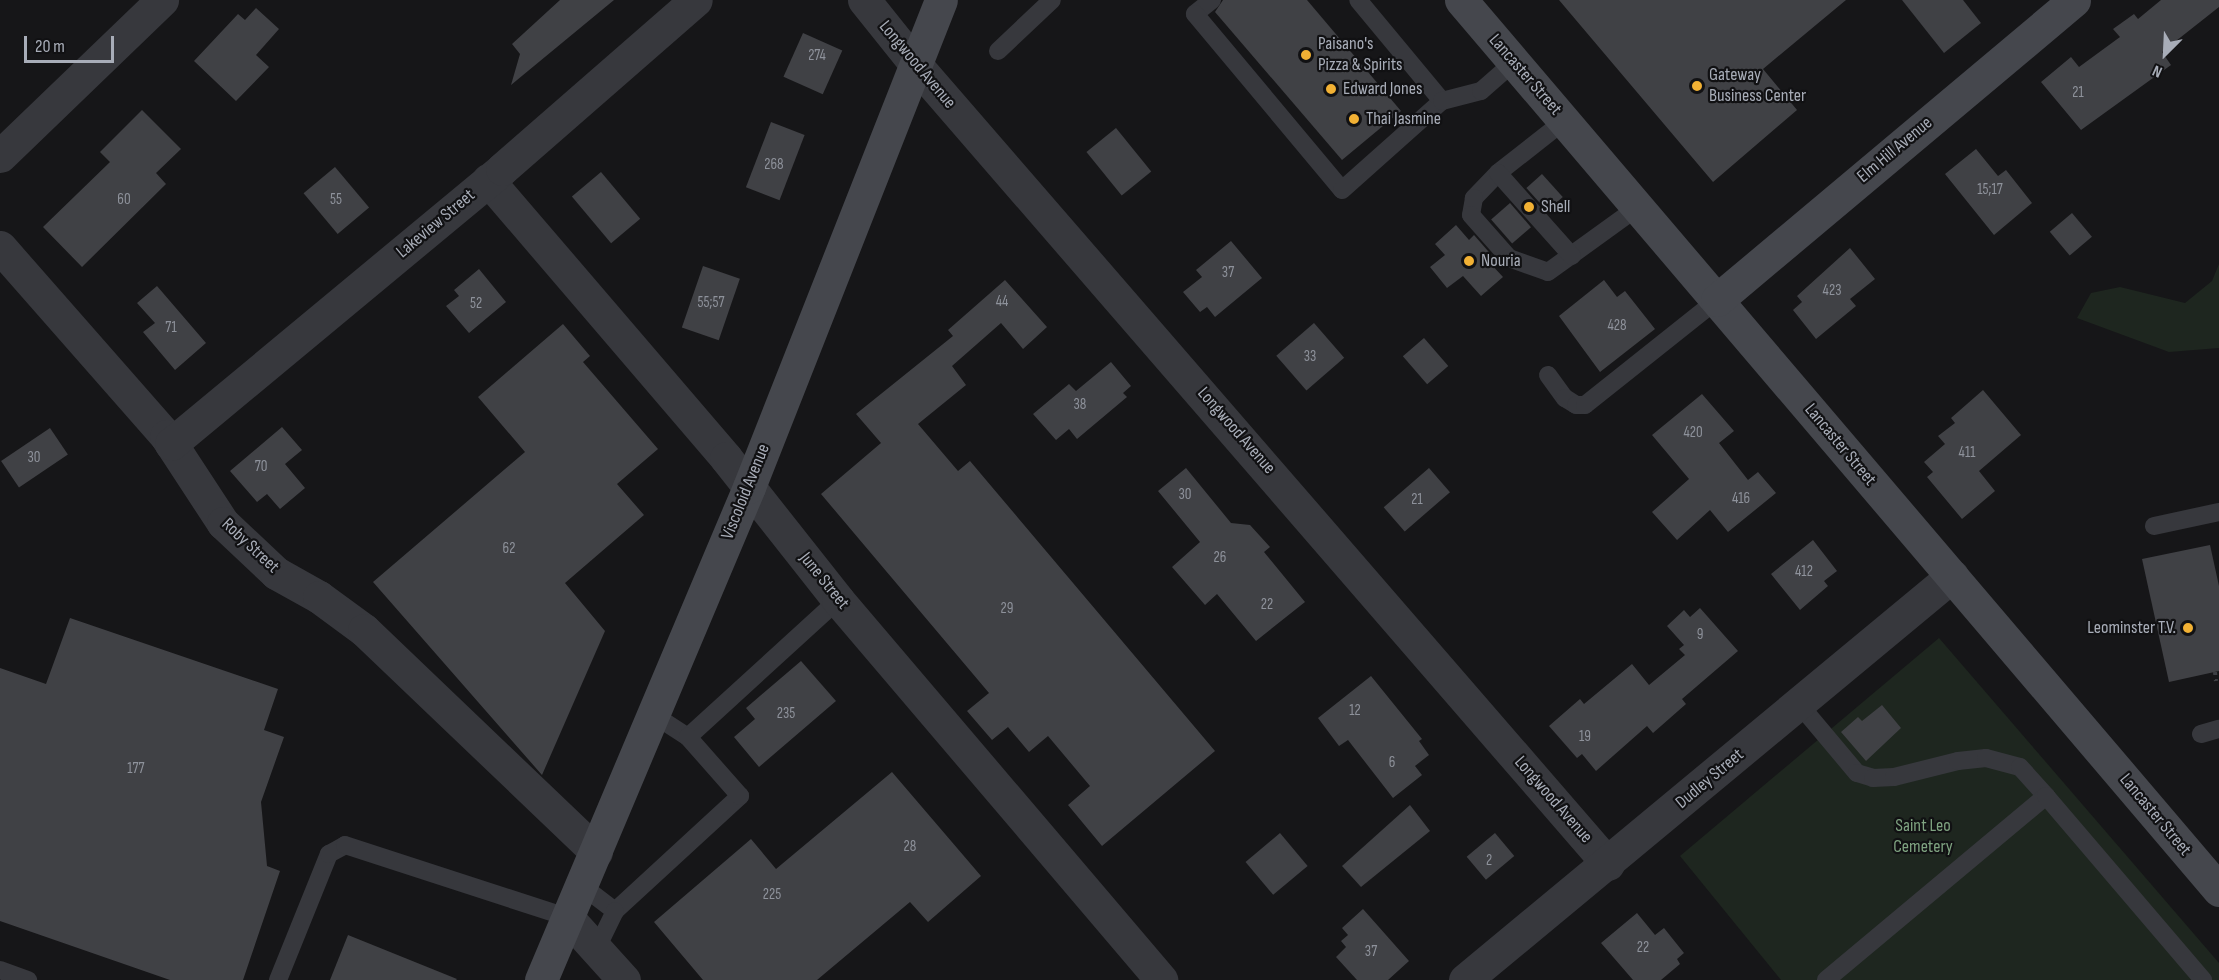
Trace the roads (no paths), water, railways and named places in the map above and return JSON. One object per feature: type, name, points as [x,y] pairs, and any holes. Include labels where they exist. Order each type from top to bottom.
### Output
[{"type":"main road","name":"Viscoloid Avenue","points":[[541,980],[749,487],[941,0]]},
{"type":"main road","name":"Lancaster Street","points":[[1461,0],[2219,890]]},
{"type":"main road","name":"Elm Hill Avenue","points":[[1717,300],[2073,0]]},
{"type":"street","points":[[0,156],[162,0]]},
{"type":"street","name":"Lakeview Street","points":[[171,444],[488,180],[696,0]]},
{"type":"street","name":"Longwood Avenue","points":[[864,0],[916,66],[1608,864]]},
{"type":"street","name":"June Street","points":[[488,180],[749,487],[838,600],[1161,980]]},
{"type":"street","name":"Roby Street","points":[[0,247],[171,444],[223,523],[276,573],[319,597],[364,630],[596,852]]},
{"type":"street","name":"Dudley Street","points":[[1465,980],[1608,864],[1952,576]]},
{"type":"street","points":[[567,917],[624,980]]},
{"type":"lane","points":[[998,51],[1052,0]]},
{"type":"lane","points":[[1212,0],[1195,14],[1342,190],[1442,101],[1481,91],[1514,62]]},
{"type":"lane","points":[[1358,0],[1442,101]]},
{"type":"lane","points":[[1564,121],[1498,173],[1474,198],[1471,215],[1509,258],[1548,272],[1638,207]]},
{"type":"lane","points":[[1498,173],[1572,256]]},
{"type":"lane","points":[[1548,375],[1565,398],[1576,405],[1585,405],[1717,300]]},
{"type":"lane","points":[[2154,526],[2219,512]]},
{"type":"lane","points":[[688,737],[838,600]]},
{"type":"lane","points":[[1799,704],[1857,773],[1873,778],[1894,777],[1958,760],[1986,758],[2020,767],[2203,980]]},
{"type":"lane","points":[[596,950],[615,911],[741,796],[688,737],[654,715]]},
{"type":"lane","points":[[2201,734],[2219,729]]},
{"type":"lane","points":[[1826,980],[2046,795]]},
{"type":"lane","points":[[278,980],[330,854],[345,844],[567,917]]},
{"type":"lane","points":[[581,885],[615,911]]},
{"type":"lane","points":[[0,970],[28,980]]},
{"type":"place","name":"Paisano's Pizza & Spirits","points":[[1306,55]]},
{"type":"place","name":"Gateway Business Center","points":[[1697,86]]},
{"type":"place","name":"Edward Jones","points":[[1331,89]]},
{"type":"place","name":"Thai Jasmine","points":[[1354,119]]},
{"type":"place","name":"Shell","points":[[1529,207]]},
{"type":"place","name":"Nouria","points":[[1469,261]]},
{"type":"place","name":"Leominster T.V.","points":[[2188,628]]},
{"type":"park label","name":"Saint Leo Cemetery","points":[[1923,837]]}]
